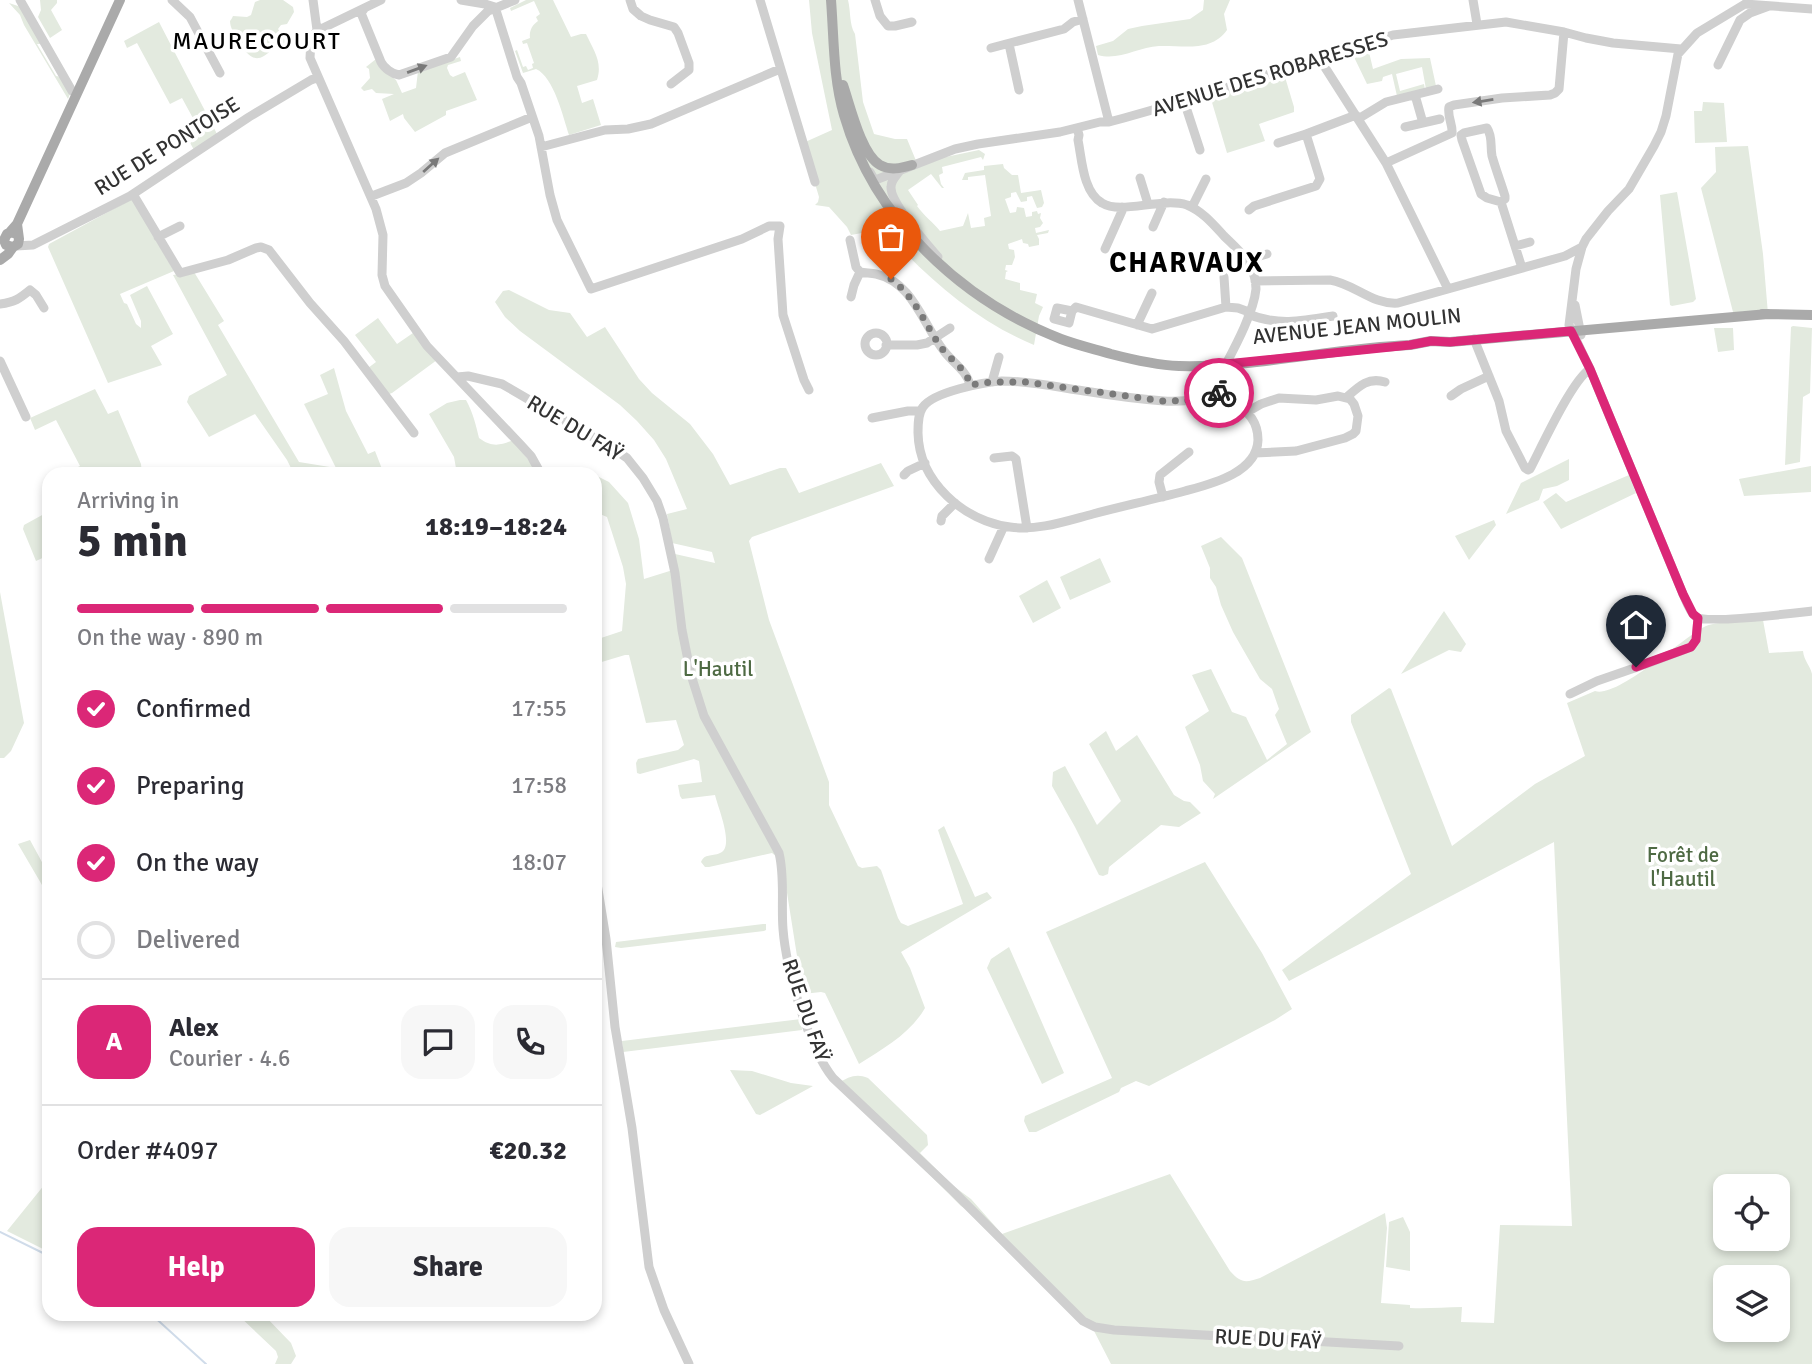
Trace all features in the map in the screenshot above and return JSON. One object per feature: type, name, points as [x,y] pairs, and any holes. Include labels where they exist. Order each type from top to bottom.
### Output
[{"type":"main road","points":[[0,260],[120,0]]},
{"type":"main road","points":[[831,0],[838,91],[848,130],[868,174],[899,222],[937,262],[1006,313],[1074,344],[1111,354]]},
{"type":"main road","points":[[835,44],[855,130],[878,179],[904,219],[969,287]]},
{"type":"main road","points":[[841,77],[858,128],[872,158],[878,164],[890,168],[912,165]]},
{"type":"main road","points":[[1575,328],[1768,314],[1812,316]]},
{"type":"main road","name":"AVENUE JEAN MOULIN","points":[[1111,354],[1229,360],[1285,351],[1575,328]]},
{"type":"main road","name":"AVENUE JEAN MOULIN","points":[[1111,354],[1178,366],[1575,328]]},
{"type":"street","points":[[20,0],[75,96]]},
{"type":"street","points":[[172,0],[190,17],[220,73]]},
{"type":"street","points":[[308,82],[312,75],[310,43],[315,29],[313,0]]},
{"type":"street","points":[[315,29],[325,28],[381,0]]},
{"type":"street","points":[[461,0],[495,7]]},
{"type":"street","points":[[361,12],[383,66],[399,75],[451,57],[473,26],[488,11],[515,0]]},
{"type":"street","points":[[629,0],[633,9],[641,16],[674,27],[678,33],[689,70],[671,84]]},
{"type":"street","points":[[761,0],[815,182]]},
{"type":"street","points":[[875,0],[880,16],[888,26],[912,22]]},
{"type":"street","points":[[1078,0],[1109,122]]},
{"type":"street","points":[[1472,0],[1477,24]]},
{"type":"street","points":[[1812,9],[1745,2],[1697,33],[1681,49],[1676,60],[1661,132],[1629,189],[1608,211],[1577,253],[1573,295],[1575,328],[1580,348],[1693,614],[1698,618],[1735,619],[1812,611]]},
{"type":"street","points":[[1718,65],[1740,20],[1769,6]]},
{"type":"street","points":[[495,7],[541,147],[557,220],[591,289],[742,239],[769,226],[780,226],[778,239],[783,315],[809,390]]},
{"type":"street","points":[[991,48],[1064,29],[1083,19]]},
{"type":"street","name":"AVENUE DES ROBARESSES","points":[[878,179],[968,146],[1060,132],[1077,133],[1104,121],[1109,122],[1184,101],[1385,36],[1506,22],[1604,41],[1681,49]]},
{"type":"street","points":[[1386,163],[1452,134],[1449,107],[1555,93],[1559,89],[1564,32]]},
{"type":"street","points":[[1009,44],[1019,90]]},
{"type":"street","points":[[310,58],[372,196],[382,231],[382,275],[386,286],[428,346],[531,456],[537,467]]},
{"type":"street","points":[[1319,58],[1386,163],[1448,289]]},
{"type":"street","points":[[541,147],[605,130],[651,124],[780,69]]},
{"type":"street","name":"RUE DE PONTOISE","points":[[10,237],[24,246],[33,245],[133,194],[249,117],[308,82],[316,78],[319,80]]},
{"type":"street","points":[[1278,143],[1357,117],[1386,102],[1438,89]]},
{"type":"street","points":[[1415,95],[1423,123]]},
{"type":"street","points":[[1184,101],[1200,150]]},
{"type":"street","points":[[372,196],[406,183],[445,153],[532,117]]},
{"type":"street","points":[[1405,127],[1440,119]]},
{"type":"street","points":[[1487,128],[1489,131],[1492,140],[1491,152],[1505,196],[1501,202],[1481,194],[1462,140],[1461,135],[1464,133],[1487,128]]},
{"type":"street","points":[[848,130],[873,177],[878,179]]},
{"type":"street","points":[[1077,133],[1091,192],[1097,199],[1105,205],[1164,202],[1192,208],[1205,216],[1246,260],[1255,281],[1255,293],[1214,394]]},
{"type":"street","points":[[1249,210],[1316,186],[1320,179],[1306,134]]},
{"type":"street","points":[[901,171],[891,183],[893,197],[939,257]]},
{"type":"street","points":[[1140,178],[1148,204]]},
{"type":"street","points":[[1192,208],[1206,179]]},
{"type":"street","points":[[133,194],[180,273],[228,260],[256,248],[269,250],[344,341],[414,433]]},
{"type":"street","points":[[1153,227],[1164,202]]},
{"type":"street","points":[[1501,202],[1522,268]]},
{"type":"street","points":[[1105,249],[1122,206]]},
{"type":"street","points":[[158,237],[180,226]]},
{"type":"street","points":[[850,240],[856,267],[860,272],[875,274],[896,283],[914,302],[944,351],[968,376],[970,385]]},
{"type":"street","points":[[1515,246],[1530,242]]},
{"type":"street","points":[[1255,281],[1336,281],[1389,304],[1577,253]]},
{"type":"street","points":[[1246,260],[1267,254]]},
{"type":"street","points":[[851,297],[860,272]]},
{"type":"street","points":[[1224,277],[1226,307]]},
{"type":"street","points":[[0,304],[21,299],[30,290],[44,308]]},
{"type":"street","points":[[1138,325],[1152,293]]},
{"type":"street","points":[[1072,311],[1076,307],[1152,329],[1226,307],[1238,308],[1268,321],[1297,321],[1333,316]]},
{"type":"street","points":[[886,345],[922,344],[936,339],[950,328]]},
{"type":"street","points":[[1474,338],[1499,401],[1506,431],[1528,470],[1570,395],[1590,369]]},
{"type":"street","points":[[992,382],[999,358]]},
{"type":"street","points":[[0,361],[26,418]]},
{"type":"street","name":"RUE DU FAŸ","points":[[457,377],[468,376],[502,384],[617,451],[635,467],[649,488],[663,518],[668,538],[691,675],[704,716],[779,853],[784,941],[791,977],[813,1039],[832,1077],[1089,1325],[1114,1330],[1399,1346]]},
{"type":"street","points":[[1451,396],[1489,376]]},
{"type":"street","points":[[1347,397],[1367,381],[1377,379],[1385,382]]},
{"type":"street","points":[[992,382],[1028,382],[1163,401],[1214,394],[1247,412],[1257,433],[1255,453],[1246,466],[1202,486],[1053,524],[1027,528],[1004,526],[978,518],[955,503],[932,479],[919,440],[921,411],[929,402],[970,385],[992,382]]},
{"type":"street","points":[[1247,412],[1279,398],[1316,400],[1338,396],[1347,397],[1354,404],[1358,416],[1358,426],[1353,434],[1335,441],[1296,451],[1255,453]]},
{"type":"street","points":[[872,418],[913,410],[921,411]]},
{"type":"street","points":[[1163,497],[1160,475],[1189,453]]},
{"type":"street","points":[[994,458],[1012,456],[1016,459],[1027,528]]},
{"type":"street","points":[[904,475],[925,463]]},
{"type":"street","points":[[941,521],[942,516],[955,503]]},
{"type":"street","points":[[989,559],[1004,526]]},
{"type":"street","points":[[1570,694],[1597,681],[1691,647],[1696,640],[1698,618]]},
{"type":"street","points":[[602,915],[649,1267],[657,1295],[689,1364]]},
{"type":"green space","points":[[40,0],[57,0],[51,10],[62,30],[50,38],[38,17],[41,10]]},
{"type":"green space","points":[[283,0],[293,7],[294,12],[287,24],[278,29],[287,42],[285,46],[272,49],[261,58],[256,58],[244,49],[232,30],[230,21],[233,16],[251,15],[255,2]]},
{"type":"green space","points":[[526,0],[553,0],[571,37],[586,34],[596,56],[599,73],[597,80],[577,86],[582,103],[593,99],[601,125],[569,135],[548,80],[536,69],[523,73],[515,51],[517,50],[523,67],[526,66],[528,70],[533,68],[534,63],[527,43],[523,44],[522,41],[530,38],[531,28],[538,21],[536,17],[540,14],[534,1],[511,11],[510,8]]},
{"type":"green space","points":[[809,0],[848,0],[863,102],[874,134],[907,139],[917,163],[979,150],[985,154],[983,160],[981,157],[942,167],[943,173],[939,175],[944,188],[931,174],[908,190],[920,210],[940,231],[963,226],[968,213],[971,228],[985,226],[984,218],[991,216],[985,175],[962,180],[965,173],[984,170],[984,166],[1003,164],[1012,175],[1018,175],[1021,193],[1041,190],[1044,203],[1042,207],[1037,208],[1032,196],[1021,202],[1016,192],[1005,199],[1010,213],[1016,212],[1017,207],[1024,208],[1026,217],[1032,216],[1032,212],[1041,213],[1043,223],[1035,228],[1036,233],[1049,230],[1048,233],[1037,235],[1039,245],[1029,247],[1022,239],[1008,244],[1009,249],[1014,250],[1015,257],[1012,265],[1006,265],[1005,270],[1008,271],[1005,279],[1020,283],[1020,290],[1037,294],[1035,303],[1043,307],[1034,345],[991,323],[952,296],[916,264],[883,229],[851,235],[829,207],[815,205],[819,197],[803,143],[832,130],[812,33]]},
{"type":"green space","points":[[1204,0],[1230,0],[1224,14],[1227,30],[1213,42],[1196,46],[1151,47],[1113,56],[1098,55],[1096,46],[1113,41],[1128,29],[1190,19],[1203,10]]},
{"type":"green space","points":[[9,3],[21,7],[42,44],[37,44],[70,94],[68,99],[20,15]]},
{"type":"green space","points":[[159,22],[217,134],[194,150],[189,141],[201,133],[182,98],[170,104],[137,43],[127,48],[124,41]]},
{"type":"green space","points":[[1369,52],[1373,69],[1401,59],[1430,58],[1436,86],[1426,89],[1422,67],[1396,74],[1400,91],[1424,84],[1425,90],[1397,96],[1392,74],[1383,77],[1382,81],[1367,84],[1354,57]]},
{"type":"green space","points":[[460,57],[461,61],[448,65],[447,68],[453,77],[465,72],[477,100],[446,111],[446,115],[415,132],[403,114],[390,121],[382,99],[394,94],[376,93],[372,89],[364,91],[361,88],[370,78],[369,69],[366,67],[376,59],[380,68],[396,80],[402,93],[416,88],[418,71]]},
{"type":"green space","points":[[1285,77],[1294,112],[1259,124],[1265,141],[1227,153],[1211,99],[1215,94],[1249,85],[1253,87]]},
{"type":"green space","points":[[1703,102],[1724,103],[1727,142],[1695,143],[1694,111],[1702,111]]},
{"type":"green space","points":[[1748,146],[1763,254],[1768,314],[1733,312],[1701,188],[1716,172],[1715,147]]},
{"type":"green space","points":[[1677,192],[1696,299],[1672,306],[1660,195]]},
{"type":"green space","points":[[132,199],[174,271],[120,294],[136,324],[141,328],[141,321],[130,295],[147,286],[173,334],[151,346],[162,365],[108,383],[48,247],[49,244]]},
{"type":"green space","points":[[194,272],[224,321],[218,325],[299,462],[330,467],[290,467],[255,414],[209,437],[187,402],[189,396],[227,375],[173,275]]},
{"type":"green space","name":"L'Hautil","points":[[509,290],[549,310],[570,313],[587,337],[605,327],[639,379],[690,424],[713,454],[730,485],[786,468],[799,493],[881,463],[894,486],[752,537],[749,541],[769,620],[829,782],[829,805],[858,866],[877,866],[881,870],[898,918],[908,926],[963,904],[938,830],[944,826],[975,897],[987,892],[992,898],[901,952],[925,1008],[904,1033],[859,1064],[825,993],[803,994],[782,861],[772,853],[705,867],[701,862],[704,857],[720,853],[724,849],[726,835],[715,795],[682,799],[680,796],[678,785],[702,782],[699,761],[694,759],[637,773],[638,759],[678,750],[684,745],[676,720],[646,723],[629,655],[602,662],[602,638],[622,631],[626,584],[607,517],[602,515],[602,478],[609,482],[628,503],[639,539],[644,579],[676,569],[675,554],[715,563],[712,552],[672,543],[667,514],[687,509],[666,459],[654,440],[620,405],[505,317],[495,302],[503,291]]},
{"type":"green space","points":[[378,318],[397,344],[413,333],[437,360],[389,394],[368,368],[376,362],[355,335]]},
{"type":"green space","points":[[1791,327],[1812,328],[1810,393],[1803,397],[1800,462],[1785,465]]},
{"type":"green space","points":[[1714,328],[1733,328],[1734,350],[1718,352]]},
{"type":"green space","points":[[334,368],[346,411],[368,454],[375,451],[381,467],[336,467],[304,404],[328,394],[320,375]]},
{"type":"green space","points":[[95,389],[108,414],[118,410],[141,467],[78,467],[80,466],[56,420],[35,430],[30,418]]},
{"type":"green space","points":[[466,400],[479,438],[496,445],[513,440],[534,467],[456,467],[454,457],[429,414],[447,403]]},
{"type":"green space","points":[[1569,459],[1569,480],[1543,489],[1539,500],[1506,514],[1521,483]]},
{"type":"green space","points":[[1811,466],[1811,492],[1744,496],[1739,479]]},
{"type":"green space","points":[[1629,475],[1636,493],[1561,529],[1543,502],[1556,493],[1566,502]]},
{"type":"green space","points":[[42,515],[42,558],[36,561],[23,529],[24,525]]},
{"type":"green space","points":[[1494,520],[1496,525],[1469,560],[1455,536]]},
{"type":"green space","points":[[1221,537],[1242,558],[1311,732],[1213,799],[1215,794],[1203,781],[1200,765],[1185,727],[1209,711],[1192,675],[1211,669],[1232,712],[1246,717],[1267,760],[1287,744],[1275,715],[1279,709],[1272,689],[1260,679],[1233,632],[1210,578],[1210,568],[1201,546]]},
{"type":"green space","points":[[1100,558],[1111,582],[1070,600],[1060,577]]},
{"type":"green space","points":[[1047,580],[1061,608],[1033,623],[1019,596]]},
{"type":"green space","points":[[0,592],[24,723],[11,751],[4,758],[0,758]]},
{"type":"green space","points":[[1444,611],[1466,644],[1461,652],[1449,650],[1401,674]]},
{"type":"green space","name":"Forêt de l'Hautil","points":[[1763,620],[1769,653],[1803,651],[1812,674],[1812,1364],[1111,1364],[1093,1329],[977,1216],[961,1206],[838,1083],[853,1076],[868,1078],[927,1135],[928,1145],[920,1153],[952,1185],[971,1199],[1002,1234],[1170,1174],[1230,1271],[1240,1280],[1260,1278],[1385,1213],[1387,1228],[1381,1303],[1410,1305],[1410,1308],[1462,1307],[1461,1322],[1494,1323],[1500,1225],[1572,1226],[1554,842],[1289,981],[1282,970],[1411,874],[1351,722],[1351,715],[1391,689],[1452,846],[1535,784],[1585,756],[1567,703],[1595,691],[1605,691],[1618,686],[1694,633],[1709,625]]},
{"type":"green space","points":[[1106,731],[1116,751],[1137,735],[1174,795],[1190,802],[1201,813],[1179,827],[1161,825],[1109,867],[1108,874],[1103,876],[1099,875],[1052,786],[1053,772],[1065,766],[1097,825],[1121,801],[1089,744]]},
{"type":"green space","points":[[30,840],[42,862],[42,885],[18,844]]},
{"type":"green space","points":[[1205,862],[1262,953],[1292,1009],[1149,1086],[1136,1081],[1036,1132],[1029,1132],[1024,1121],[1025,1116],[1112,1078],[1046,932]]},
{"type":"green space","points":[[766,924],[764,931],[615,947],[616,942]]},
{"type":"green space","points":[[1009,947],[1064,1073],[1042,1084],[987,968],[991,959]]},
{"type":"green space","points":[[801,1019],[802,1030],[623,1052],[622,1041]]},
{"type":"green space","points":[[730,1070],[752,1071],[791,1083],[813,1086],[760,1115],[756,1114]]},
{"type":"green space","points":[[42,1188],[42,1248],[7,1231]]},
{"type":"green space","points":[[1403,1217],[1410,1232],[1410,1271],[1386,1267],[1389,1222]]},
{"type":"green space","points":[[244,1321],[270,1321],[291,1343],[296,1356],[291,1364],[275,1364],[278,1357],[276,1351]]},
{"type":"waterway","points":[[0,1232],[42,1253]]},
{"type":"waterway","points":[[159,1321],[206,1364]]},
{"type":"way so far","points":[[891,279],[914,302],[939,345],[968,376],[970,385],[1028,382],[1092,393],[1175,402],[1215,400],[1219,393]]},
{"type":"district","name":"MAURECOURT","points":[[257,41]]},
{"type":"district","name":"CHARVAUX","points":[[1187,262]]},
{"type":"route","points":[[1219,393],[1219,384],[1226,364],[1425,342],[1571,331],[1590,369],[1683,594],[1693,614],[1698,618],[1696,640],[1691,647],[1636,667]]}]
